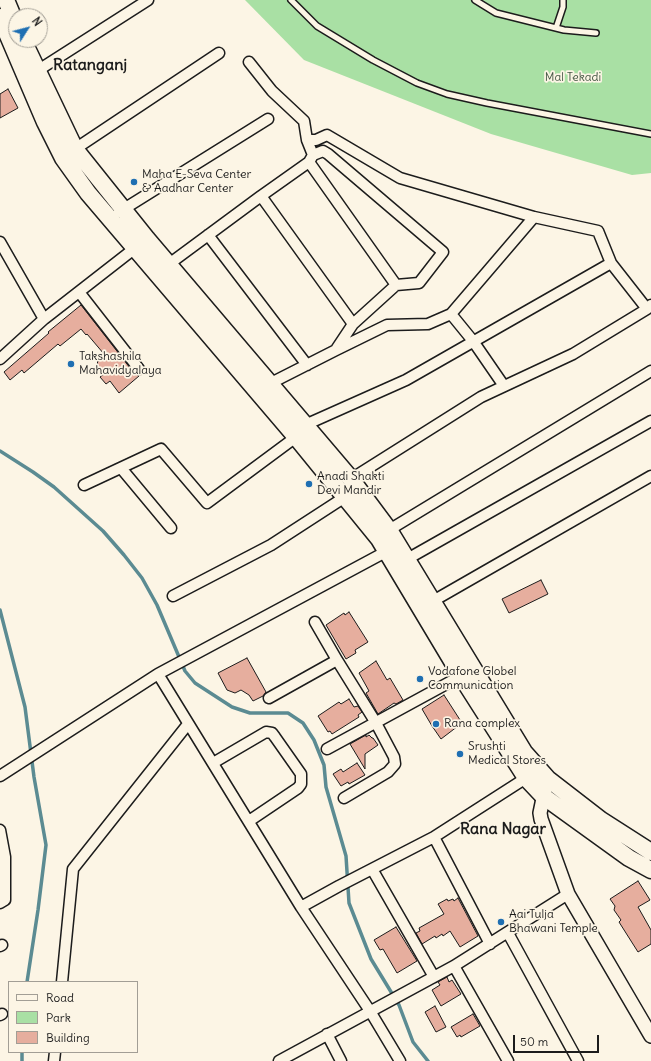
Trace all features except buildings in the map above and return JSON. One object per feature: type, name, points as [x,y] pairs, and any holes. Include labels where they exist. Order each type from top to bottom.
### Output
[{"type":"main road","points":[[0,17],[45,122],[63,158],[88,193],[116,213]]},
{"type":"main road","points":[[27,48],[75,149],[116,213],[163,268],[269,384],[345,497],[379,539],[392,548]]},
{"type":"main road","points":[[163,268],[300,431],[351,479],[389,530],[392,548],[461,676],[526,778],[543,796],[629,858],[651,870]]},
{"type":"main road","points":[[401,563],[433,601],[524,752],[548,779],[601,820],[651,852]]},
{"type":"street","points":[[37,71],[148,0]]},
{"type":"street","points":[[75,149],[219,53]]},
{"type":"street","points":[[249,62],[272,91],[301,117],[306,126],[311,158],[396,285]]},
{"type":"street","points":[[116,213],[268,119]]},
{"type":"street","points":[[307,140],[316,140],[329,136],[400,178],[534,217],[598,231],[611,263],[649,307],[573,354],[481,397],[351,479]]},
{"type":"street","points":[[163,268],[311,158],[323,151],[443,252],[419,283],[396,285],[353,324],[336,350]]},
{"type":"street","points":[[261,196],[353,324]]},
{"type":"street","points":[[269,384],[387,325],[428,324],[451,314],[534,217]]},
{"type":"street","points":[[208,235],[307,365]]},
{"type":"street","points":[[0,242],[44,319]]},
{"type":"street","points":[[0,359],[44,319],[141,243]]},
{"type":"street","points":[[84,485],[161,449],[207,503],[300,431],[406,380],[611,263]]},
{"type":"street","points":[[79,292],[139,369]]},
{"type":"street","points":[[451,314],[474,341],[504,386]]},
{"type":"street","points":[[389,530],[651,371]]},
{"type":"street","points":[[401,563],[651,421]]},
{"type":"street","points":[[120,468],[171,528]]},
{"type":"street","points":[[433,601],[651,476]]},
{"type":"street","points":[[173,596],[271,545],[345,497]]},
{"type":"street","points":[[0,776],[158,674],[392,548]]},
{"type":"street","points":[[315,622],[376,723],[394,757],[395,764],[388,772],[344,798]]},
{"type":"street","points":[[269,698],[337,660]]},
{"type":"street","points":[[158,674],[301,907],[370,1011],[400,1061]]},
{"type":"street","points":[[327,749],[461,676]]},
{"type":"street","points":[[62,981],[73,869],[188,724]]},
{"type":"street","points":[[213,763],[266,732],[272,733],[301,774],[301,784],[298,788],[248,821]]},
{"type":"street","points":[[301,907],[338,886],[434,837],[526,778]]},
{"type":"street","points":[[548,779],[543,796],[541,819],[568,894],[651,1036]]},
{"type":"street","points":[[0,830],[5,900],[0,903]]},
{"type":"street","points":[[434,837],[490,944]]},
{"type":"street","points":[[372,869],[434,977]]},
{"type":"street","points":[[279,1061],[454,966],[568,894]]},
{"type":"street","points":[[508,932],[578,1061]]},
{"type":"street","points":[[454,966],[508,1061]]},
{"type":"street","points":[[327,1034],[341,1061]]},
{"type":"lane","points":[[291,0],[317,26],[373,60],[417,83],[447,94],[487,103],[651,134]]},
{"type":"lane","points":[[475,0],[496,13],[556,28],[596,33]]},
{"type":"lane","points":[[556,28],[563,7],[563,0]]},
{"type":"green space","name":"Mal Tekadi","points":[[245,0],[651,0],[651,173],[632,175],[491,134],[304,60]]},
{"type":"waterway","points":[[0,451],[54,487],[103,531],[124,555],[142,578],[157,605],[185,671],[195,683],[232,707],[250,713],[288,713],[303,723],[314,740],[324,765],[326,787],[346,856],[349,903],[371,959],[399,1005],[413,1042],[428,1061]]},
{"type":"waterway","points":[[0,610],[25,707],[34,777],[46,845],[27,981]]},
{"type":"waterway","points":[[22,1053],[22,1061]]},
{"type":"place","name":"Maha E-Seva Center & Aadhar Center","points":[[134,182]]},
{"type":"place","name":"Takshashila Mahavidyalaya","points":[[71,364]]},
{"type":"place","name":"Anadi Shakti Devi Mandir","points":[[309,484]]},
{"type":"place","name":"Vodafone Globel Communication","points":[[420,679]]},
{"type":"place","name":"Rana complex","points":[[436,724]]},
{"type":"place","name":"Srushti Medical Stores","points":[[460,754]]},
{"type":"place","name":"Aai Tulja Bhawani Temple","points":[[501,922]]},
{"type":"district","name":"Ratanganj","points":[[90,65]]},
{"type":"district","name":"Rana Nagar","points":[[503,829]]}]
